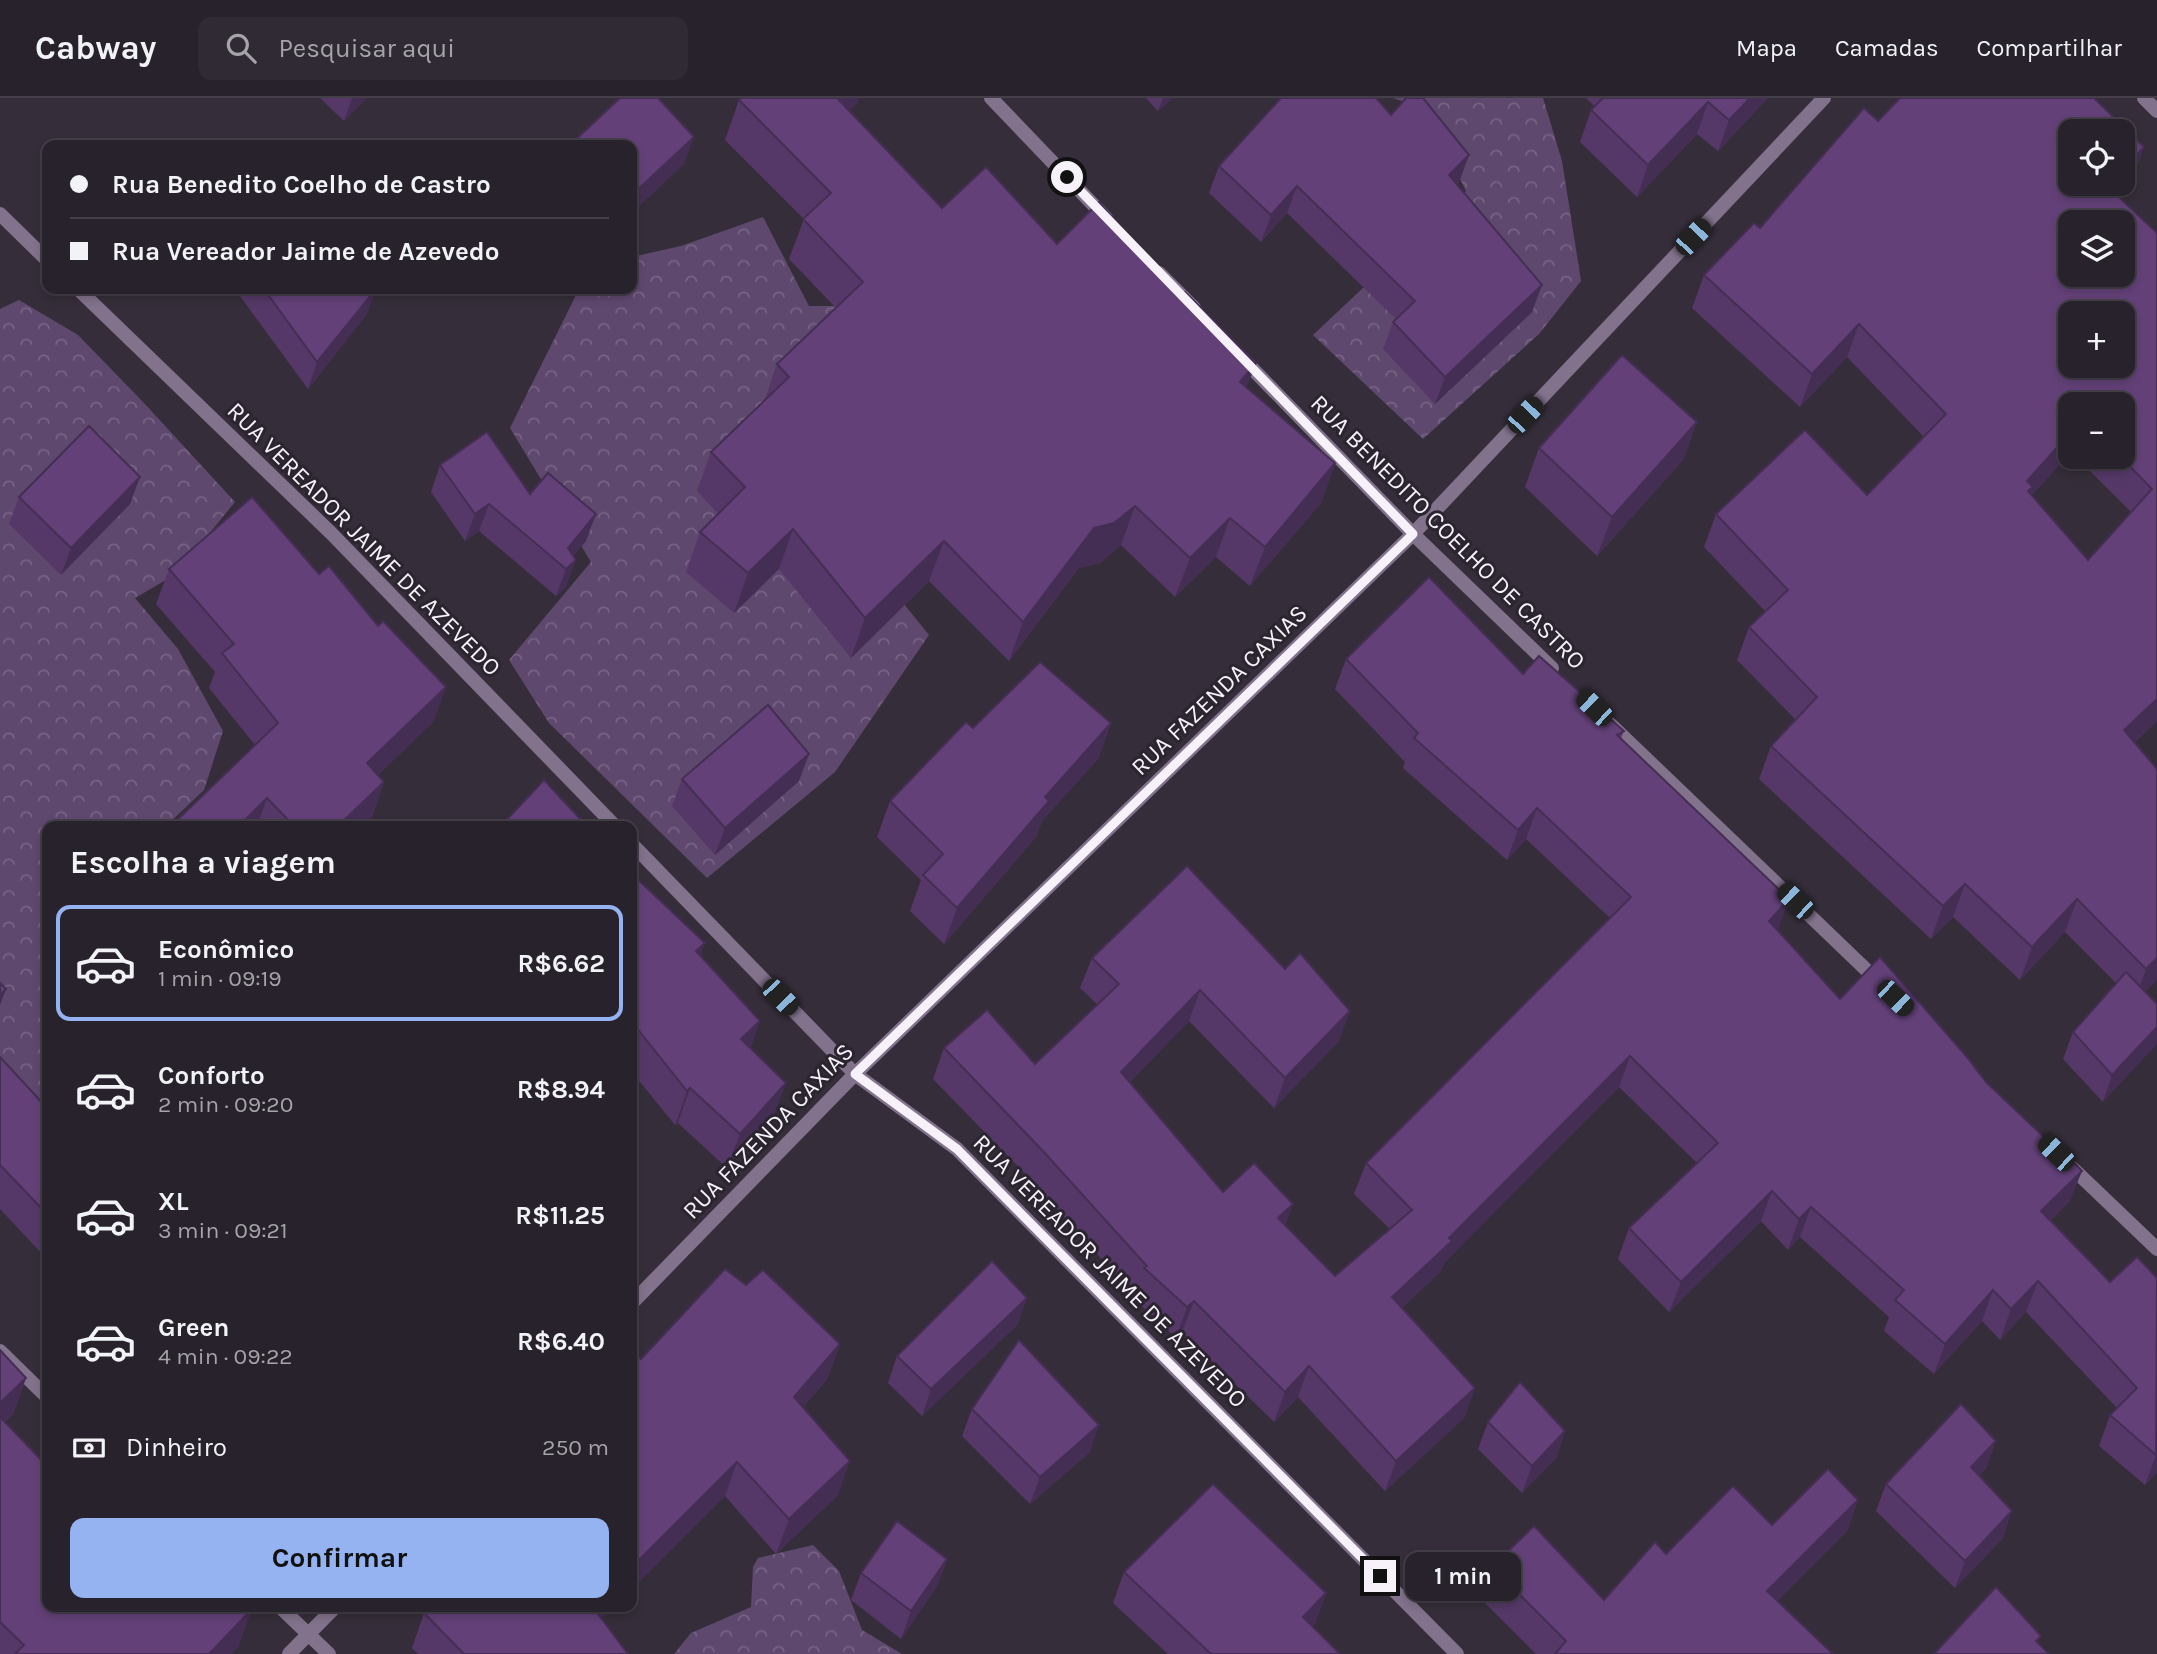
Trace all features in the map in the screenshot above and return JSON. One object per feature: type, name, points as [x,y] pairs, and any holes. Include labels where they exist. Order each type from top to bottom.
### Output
[{"type":"street","points":[[991,98],[1115,227]]},
{"type":"street","name":"RUA FAZENDA CAXIAS","points":[[637,1298],[855,1074],[1413,534],[1824,98]]},
{"type":"street","points":[[2144,98],[2157,111]]},
{"type":"street","points":[[0,214],[42,255]]},
{"type":"street","points":[[1154,267],[1202,316]]},
{"type":"street","name":"RUA VEREADOR JAIME DE AZEVEDO","points":[[83,294],[331,533],[610,821]]},
{"type":"street","name":"RUA BENEDITO COELHO DE CASTRO","points":[[1230,346],[1413,534],[1563,679]]},
{"type":"street","points":[[1594,708],[1895,998]]},
{"type":"street","name":"RUA VEREADOR JAIME DE AZEVEDO","points":[[637,849],[855,1074],[957,1149],[1457,1654]]},
{"type":"street","points":[[2056,1153],[2157,1249]]},
{"type":"street","points":[[0,1351],[42,1392]]},
{"type":"street","points":[[285,1612],[329,1654]]},
{"type":"street","points":[[289,1654],[330,1612]]},
{"type":"green space","points":[[1393,98],[1543,98],[1562,161],[1581,281],[1539,334],[1423,439],[1313,335],[1466,191],[1425,109]]},
{"type":"green space","points":[[763,217],[809,306],[866,306],[826,508],[929,635],[835,772],[707,878],[549,723],[509,660],[591,562],[510,428],[577,294],[637,294],[637,256],[681,246]]},
{"type":"green space","points":[[19,300],[78,335],[235,502],[176,574],[135,598],[178,649],[223,731],[204,790],[171,821],[42,821],[42,1104],[0,1077],[0,309]]},
{"type":"green space","points":[[813,1545],[839,1571],[862,1630],[902,1654],[674,1654],[691,1633],[751,1607],[753,1567],[758,1558]]},
{"type":"building","points":[[620,98],[658,98],[694,137],[637,190],[637,140],[575,140]]},
{"type":"building","points":[[837,98],[942,208],[986,167],[1057,244],[1099,202],[1181,296],[1185,292],[1256,363],[1240,382],[1335,463],[1265,547],[1230,518],[1190,558],[1135,506],[1114,523],[1094,528],[1023,622],[944,541],[865,618],[793,529],[748,573],[700,532],[745,487],[711,452],[789,377],[777,364],[863,282],[803,219],[831,193],[739,100]]},
{"type":"building","points":[[1281,98],[1376,98],[1391,115],[1406,98],[1423,98],[1469,155],[1449,175],[1542,285],[1445,377],[1393,322],[1415,301],[1297,186],[1271,215],[1219,166]]},
{"type":"building","points":[[1603,98],[1750,98],[1729,120],[1708,102],[1648,165],[1591,110]]},
{"type":"building","points":[[1900,98],[2094,98],[2115,119],[2058,119],[2058,196],[2118,196],[2133,210],[2058,210],[2058,287],[2135,287],[2135,212],[2157,233],[2157,699],[2124,730],[2157,769],[2157,958],[2146,969],[2077,899],[2032,947],[1965,884],[1943,906],[1771,746],[1817,697],[1749,627],[1788,590],[1716,514],[1805,430],[1867,495],[1946,414],[1859,324],[1812,374],[1704,275],[1754,223],[1760,228],[1864,108],[1878,121]],"holes":[[[2058,392],[2135,392],[2135,469],[2133,469],[2152,489],[2088,560],[2028,491],[2033,487],[2027,481],[2058,446]]]},
{"type":"building","points":[[2135,138],[2144,147],[2135,157]]},
{"type":"building","points":[[268,294],[372,294],[317,362]]},
{"type":"building","points":[[1622,355],[1697,422],[1612,517],[1539,448]]},
{"type":"building","points":[[89,426],[140,477],[71,548],[19,497]]},
{"type":"building","points":[[487,432],[530,494],[548,473],[596,514],[568,548],[576,560],[566,569],[489,504],[475,514],[440,465]]},
{"type":"building","points":[[252,497],[319,574],[329,566],[378,626],[383,621],[446,687],[367,763],[384,782],[343,821],[289,821],[267,798],[244,821],[176,821],[278,723],[222,653],[234,644],[169,569]]},
{"type":"building","points":[[1429,577],[1523,674],[1539,656],[1624,731],[1617,735],[1789,899],[1769,921],[1840,999],[1880,957],[1986,1082],[2046,1139],[2049,1136],[2082,1171],[2041,1211],[2110,1282],[2137,1257],[2157,1278],[2156,1455],[2110,1415],[2137,1388],[2038,1281],[2011,1309],[1993,1290],[1945,1344],[1895,1300],[1904,1290],[1811,1207],[1799,1219],[1772,1191],[1681,1282],[1629,1228],[1718,1143],[1630,1056],[1449,1238],[1452,1241],[1392,1297],[1475,1388],[1396,1461],[1309,1366],[1285,1392],[1194,1301],[1187,1307],[1144,1268],[1147,1266],[1042,1150],[944,1048],[987,1010],[1035,1064],[1119,984],[1092,958],[1187,866],[1285,969],[1300,953],[1350,1011],[1285,1078],[1200,990],[1121,1072],[1223,1192],[1254,1163],[1293,1204],[1278,1218],[1335,1276],[1412,1210],[1366,1163],[1631,897],[1537,808],[1518,830],[1414,738],[1418,733],[1346,659]]},
{"type":"building","points":[[1040,662],[1111,723],[1045,797],[1049,801],[957,908],[923,875],[943,854],[890,801],[966,722],[973,728]]},
{"type":"building","points":[[768,705],[809,754],[725,828],[682,779]]},
{"type":"building","points":[[544,780],[582,821],[506,821]]},
{"type":"building","points":[[637,879],[705,943],[696,951],[760,1021],[741,1039],[786,1083],[740,1134],[690,1088],[687,1091],[637,1028]]},
{"type":"building","points":[[2126,972],[2157,1004],[2157,1027],[2112,1075],[2073,1032]]},
{"type":"building","points":[[0,983],[6,989],[0,995]]},
{"type":"building","points":[[0,1057],[42,1103],[42,1209],[0,1165]]},
{"type":"building","points":[[992,1261],[1027,1298],[931,1389],[897,1356]]},
{"type":"building","points":[[725,1269],[746,1285],[763,1270],[840,1344],[794,1397],[850,1461],[789,1519],[737,1462],[637,1562],[637,1355],[641,1359]]},
{"type":"building","points":[[1019,1340],[1099,1425],[1040,1477],[972,1409]]},
{"type":"building","points":[[0,1350],[26,1378],[0,1403]]},
{"type":"building","points":[[1520,1382],[1565,1431],[1532,1466],[1488,1422]]},
{"type":"building","points":[[1961,1404],[1996,1441],[1971,1467],[2012,1511],[1965,1561],[1886,1484]]},
{"type":"building","points":[[0,1417],[42,1461],[42,1612],[249,1612],[209,1654],[15,1654],[24,1645],[0,1622]]},
{"type":"building","points":[[1828,1469],[1858,1500],[1767,1591],[1833,1654],[1555,1654],[1566,1641],[1492,1567],[1534,1526],[1604,1600],[1655,1542],[1666,1554],[1733,1486],[1772,1525]]},
{"type":"building","points":[[1213,1484],[1326,1593],[1303,1617],[1340,1654],[1211,1654],[1124,1572]]},
{"type":"building","points":[[897,1521],[947,1559],[911,1611],[861,1573]]},
{"type":"building","points":[[1996,1587],[2041,1636],[2036,1641],[2049,1654],[1934,1654]]},
{"type":"building","points":[[596,1612],[628,1654],[464,1654],[424,1613]]},
{"type":"route","points":[[1067,177],[1413,534],[855,1074],[957,1149],[1380,1576]]}]
